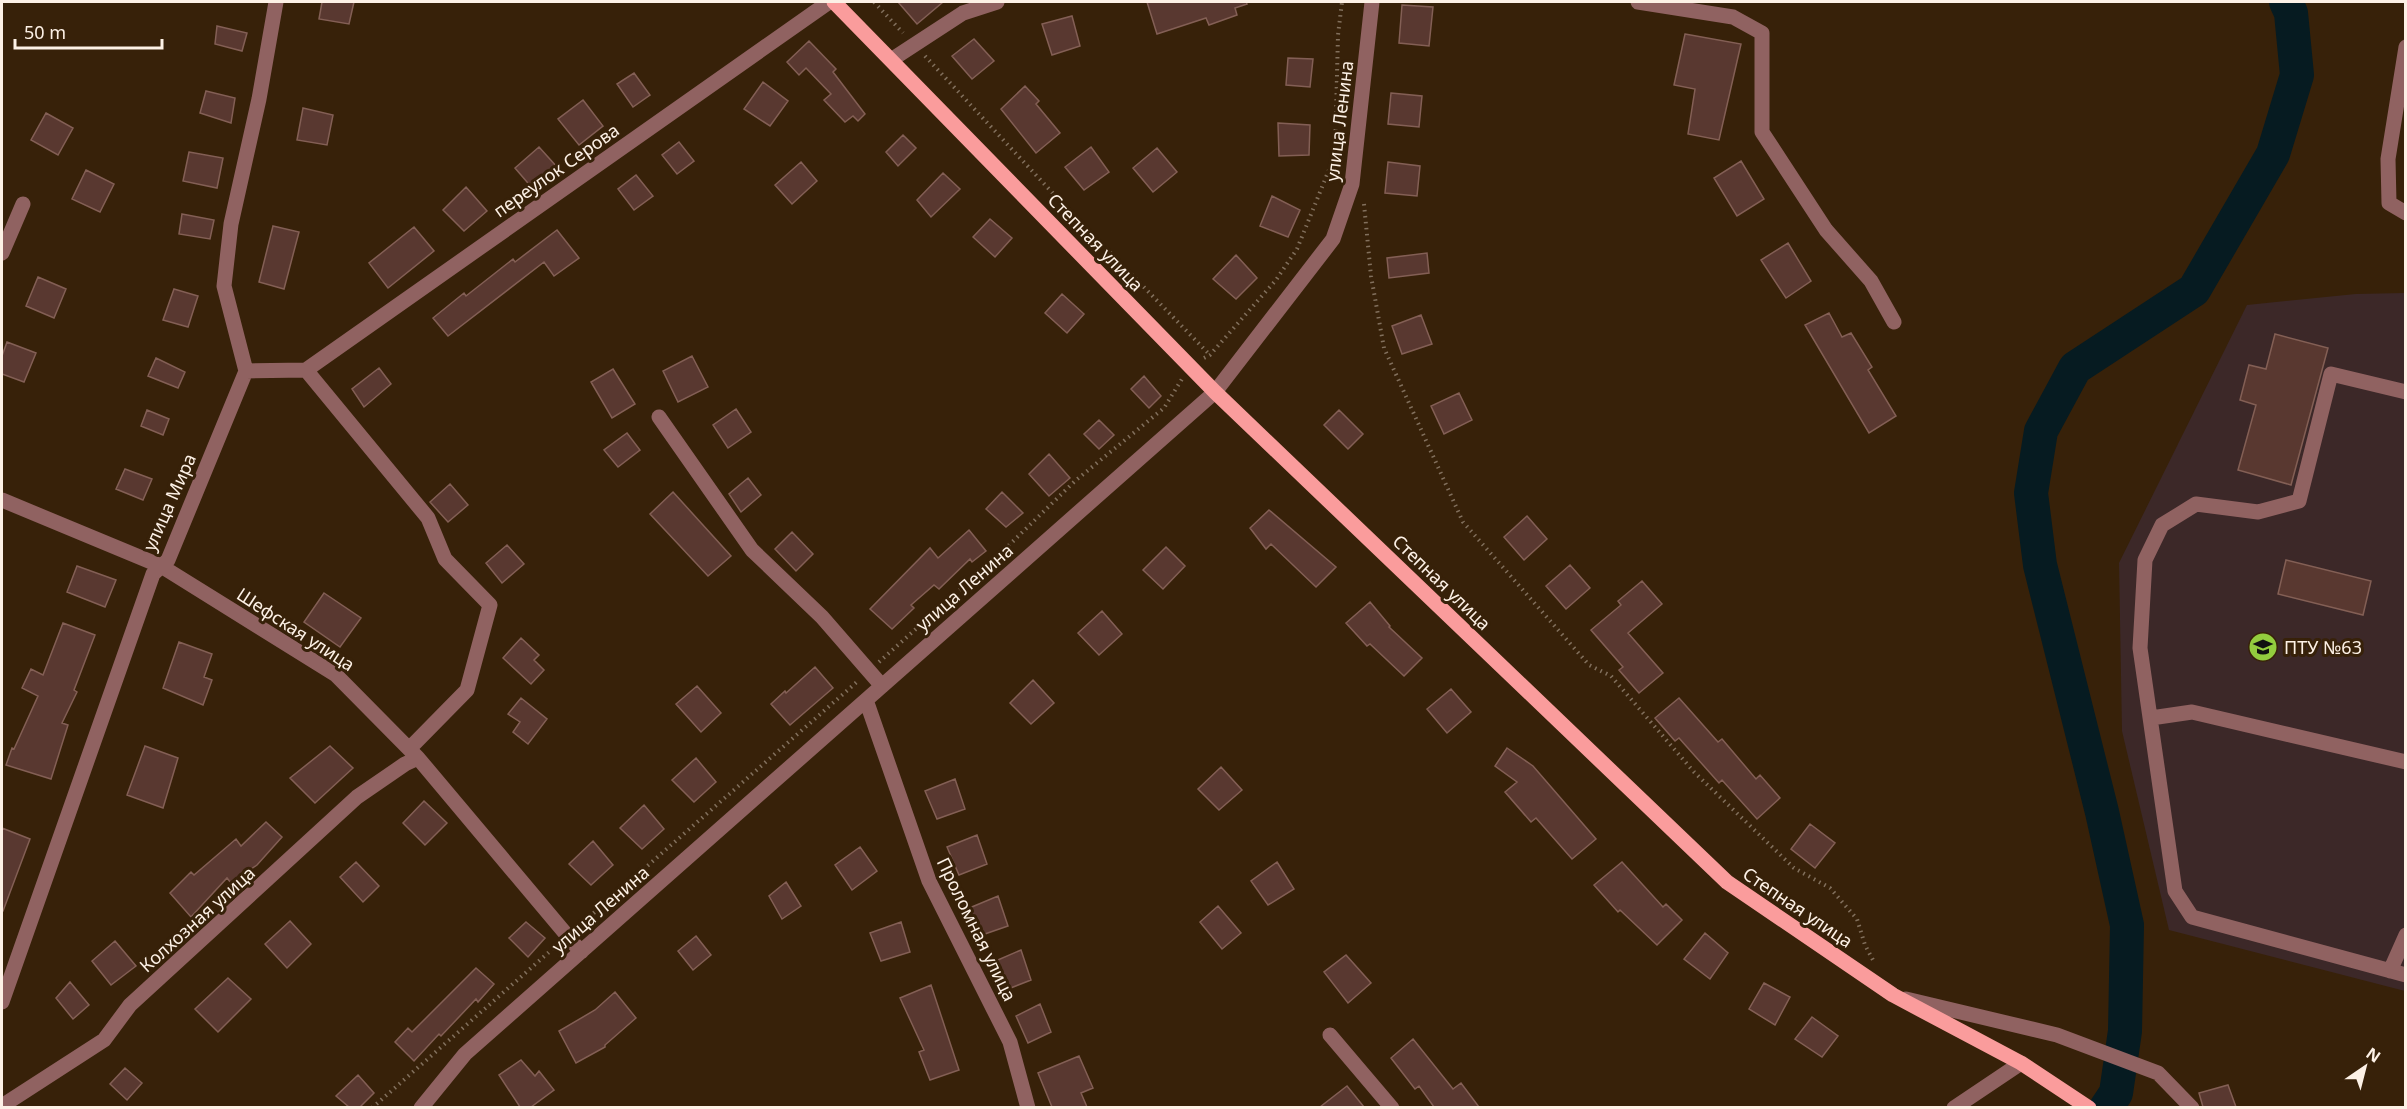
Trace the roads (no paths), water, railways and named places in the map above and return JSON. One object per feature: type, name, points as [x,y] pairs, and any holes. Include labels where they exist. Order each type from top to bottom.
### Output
[{"type":"main road","name":"Степная улица","points":[[834,2],[1215,392],[1727,882],[1893,996],[2021,1063],[2089,1107]]},
{"type":"street","points":[[276,2],[259,99],[231,224],[224,286],[246,371],[306,370],[428,518],[444,559],[490,605],[466,690],[414,753]]},
{"type":"street","name":"переулок Серова","points":[[306,370],[829,2]]},
{"type":"street","points":[[891,60],[963,13],[997,2]]},
{"type":"street","name":"улица Ленина","points":[[421,1107],[465,1054],[1215,392],[1333,239],[1352,184],[1372,2]]},
{"type":"street","points":[[1638,2],[1716,8],[1762,33],[1762,132],[1826,230],[1871,282],[1894,322]]},
{"type":"street","points":[[2406,47],[2388,159],[2390,203],[2406,213]]},
{"type":"street","points":[[2,253],[23,204]]},
{"type":"street","name":"улица Мира","points":[[2,1002],[153,574],[168,560],[246,371]]},
{"type":"street","points":[[2406,392],[2331,374],[2298,501],[2258,512],[2196,504],[2162,525],[2145,560],[2140,648],[2175,891],[2192,917],[2406,975]]},
{"type":"street","points":[[659,417],[752,550],[822,617],[882,686]]},
{"type":"street","name":"Шефская улица","points":[[2,500],[161,566],[336,675],[414,753],[581,952]]},
{"type":"street","name":"Проломная улица","points":[[866,700],[929,881],[1010,1042],[1028,1107]]},
{"type":"street","points":[[2151,718],[2192,712],[2406,762]]},
{"type":"street","name":"Колхозная улица","points":[[2,1106],[104,1040],[130,1005],[357,797],[405,764],[414,753]]},
{"type":"street","points":[[2390,971],[2406,935]]},
{"type":"street","points":[[1893,996],[2057,1035],[2158,1073],[2192,1107]]},
{"type":"street","points":[[1330,1035],[1392,1107]]},
{"type":"street","points":[[1954,1107],[2021,1063]]},
{"type":"waterway","points":[[2106,1108],[2116,1093],[2125,1031],[2127,925],[2102,812],[2040,565],[2031,493],[2041,431],[2075,368],[2194,290],[2273,154],[2297,75],[2291,13],[2286,2]]},
{"type":"place","name":"ПТУ №63","points":[[2263,647]]}]
